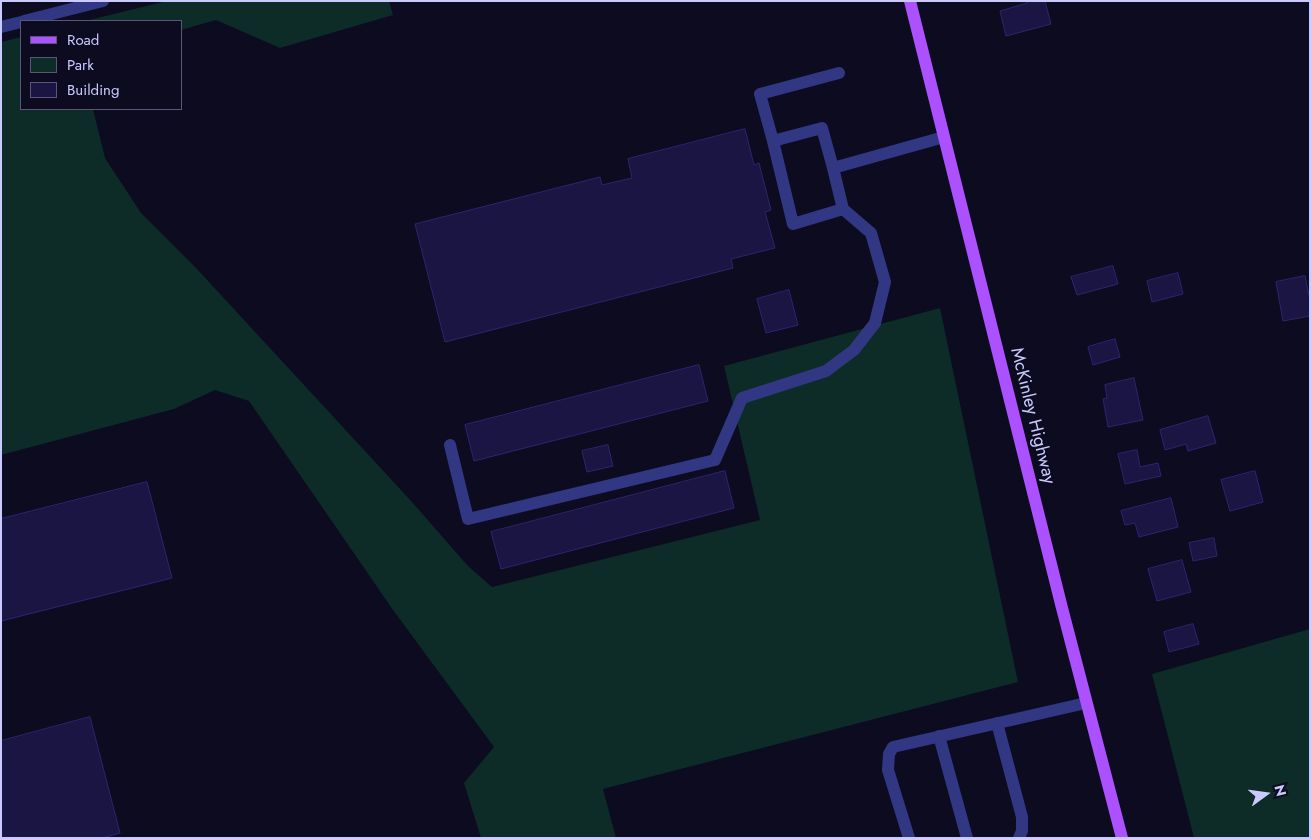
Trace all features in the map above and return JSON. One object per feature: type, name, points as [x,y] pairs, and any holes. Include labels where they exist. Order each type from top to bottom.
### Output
[{"type":"main road","name":"McKinley Highway","points":[[910,1],[1086,703],[1122,838]]},
{"type":"street","points":[[31,20],[103,1]]},
{"type":"street","points":[[1,27],[20,23]]},
{"type":"street","points":[[839,73],[760,94],[793,224],[843,209]]},
{"type":"street","points":[[450,445],[468,519],[715,460],[742,398],[826,371],[854,350],[875,323],[885,282],[871,233],[843,209],[822,128],[773,142]]},
{"type":"street","points":[[832,168],[944,137]]},
{"type":"street","points":[[909,838],[888,770],[889,754],[893,747],[1086,703]]},
{"type":"street","points":[[997,723],[1022,816],[1022,831],[1019,838]]},
{"type":"street","points":[[938,736],[967,838]]},
{"type":"green space","points":[[167,1],[389,1],[393,15],[280,48],[216,20],[182,30],[182,20],[89,20]]},
{"type":"green space","points":[[20,37],[20,110],[93,110],[105,158],[141,213],[197,269],[412,502],[468,566],[492,587],[760,520],[724,366],[940,308],[1018,682],[603,789],[616,838],[481,838],[464,783],[494,747],[393,610],[249,401],[215,390],[174,409],[1,455],[1,42]]},
{"type":"green space","points":[[1310,629],[1310,838],[1194,838],[1152,674]]},
{"type":"building","points":[[1026,1],[1045,1],[1051,24],[1006,36],[1000,11],[1027,3]]},
{"type":"building","points":[[745,129],[754,165],[759,163],[771,210],[765,212],[775,248],[731,259],[733,268],[445,342],[415,224],[600,177],[602,185],[632,178],[628,159]]},
{"type":"building","points":[[1113,266],[1118,284],[1077,295],[1071,277]]},
{"type":"building","points":[[1178,273],[1183,294],[1152,302],[1147,281]]},
{"type":"building","points":[[1305,276],[1310,300],[1310,316],[1283,321],[1276,282]]},
{"type":"building","points":[[789,290],[798,325],[766,333],[757,299]]},
{"type":"building","points":[[1115,339],[1120,357],[1093,365],[1088,347]]},
{"type":"building","points":[[699,365],[708,401],[474,461],[465,425]]},
{"type":"building","points":[[1134,378],[1143,420],[1108,427],[1103,399],[1107,398],[1105,385]]},
{"type":"building","points":[[1208,416],[1216,443],[1188,451],[1186,444],[1165,450],[1160,430]]},
{"type":"building","points":[[608,445],[613,466],[587,472],[582,451]]},
{"type":"building","points":[[1137,450],[1140,467],[1158,463],[1161,476],[1125,484],[1118,454]]},
{"type":"building","points":[[725,471],[734,508],[501,569],[491,532]]},
{"type":"building","points":[[1255,471],[1263,502],[1230,511],[1221,480]]},
{"type":"building","points":[[147,482],[172,578],[1,621],[1,519]]},
{"type":"building","points":[[1171,498],[1178,527],[1139,537],[1135,523],[1125,525],[1121,511]]},
{"type":"building","points":[[1214,538],[1217,556],[1193,561],[1189,543]]},
{"type":"building","points":[[1182,560],[1191,592],[1157,601],[1148,569]]},
{"type":"building","points":[[1193,624],[1199,644],[1169,652],[1164,632]]},
{"type":"building","points":[[90,717],[120,833],[102,838],[1,838],[1,741]]}]
